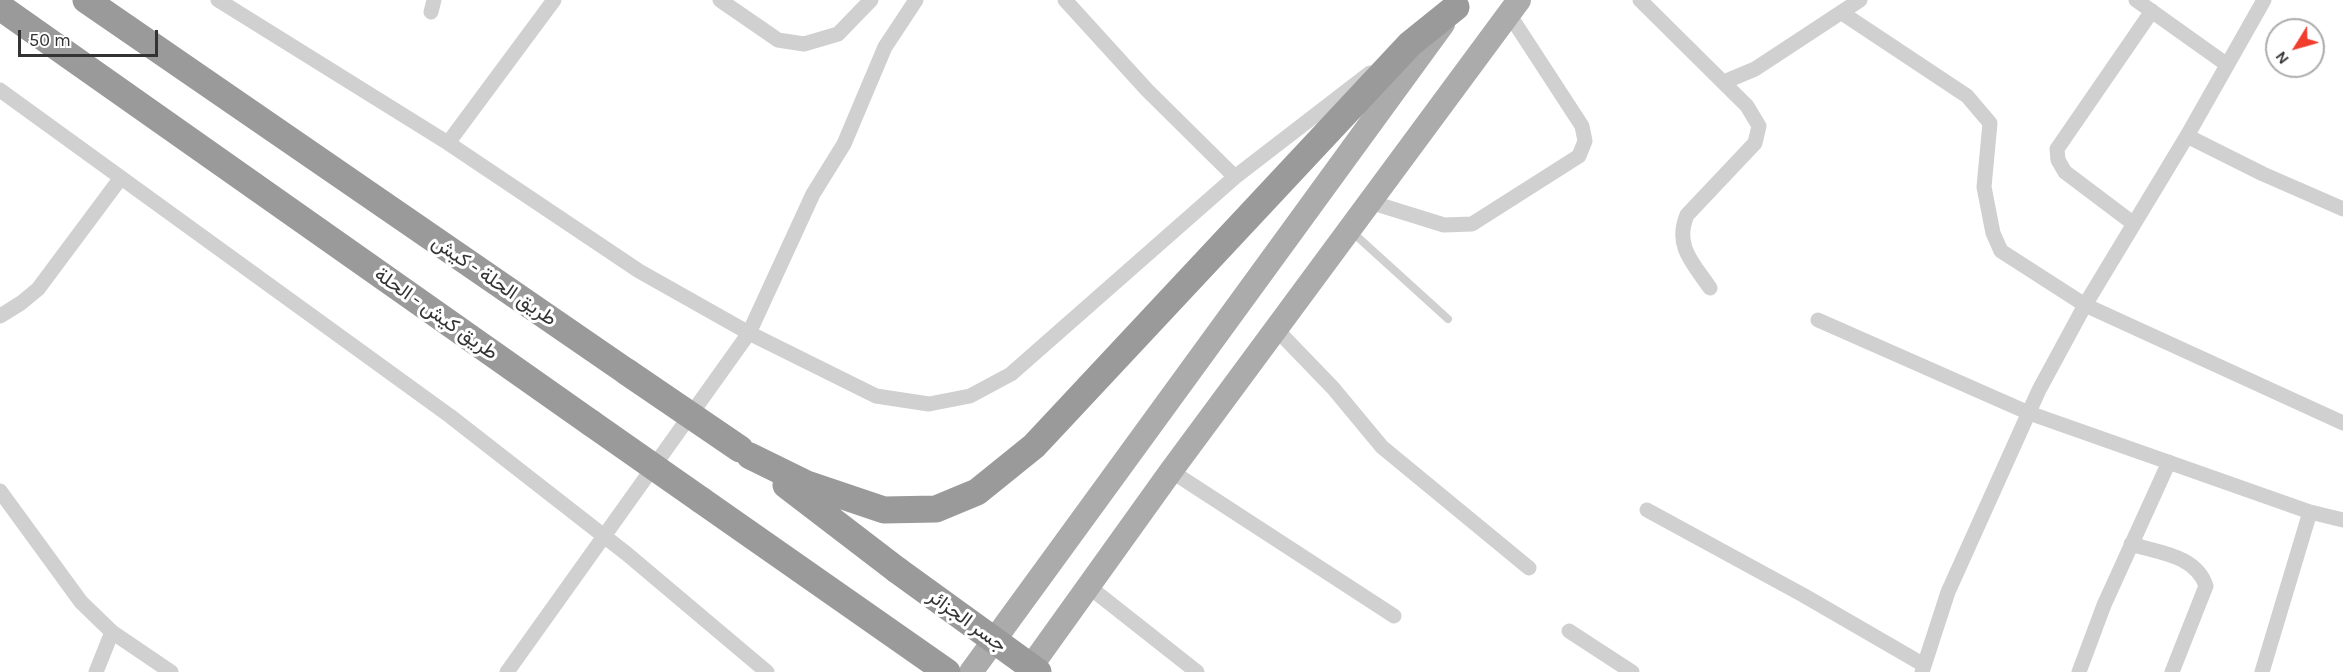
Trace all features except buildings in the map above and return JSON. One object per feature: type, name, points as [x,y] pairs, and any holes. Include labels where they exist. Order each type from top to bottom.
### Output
[{"type":"highway","name":"طريق الحلة - كيش","points":[[86,0],[745,453],[897,570]]},
{"type":"highway","points":[[745,453],[807,484],[885,510],[936,509],[977,492],[1034,446],[1410,44],[1458,4]]},
{"type":"highway","name":"طريق كيش - الحلة","points":[[0,7],[947,672]]},
{"type":"highway","name":"جسر الجزائر","points":[[897,570],[1038,672]]},
{"type":"main road","points":[[971,672],[1458,4]]},
{"type":"main road","points":[[1027,672],[1171,471],[1514,7]]},
{"type":"street","points":[[218,0],[448,143],[639,271],[748,333],[876,396],[929,404],[970,396],[1011,374],[1052,341],[1235,177],[1333,99],[1410,44]]},
{"type":"street","points":[[448,143],[554,0]]},
{"type":"street","points":[[720,0],[778,40],[804,44],[838,34],[871,0]]},
{"type":"street","points":[[507,672],[748,333],[813,194],[844,144],[885,47],[916,0]]},
{"type":"street","points":[[1065,0],[1147,90],[1235,177]]},
{"type":"street","points":[[1640,0],[1748,106],[1759,126],[1755,143],[1687,215],[1681,229],[1683,248],[1710,288]]},
{"type":"street","points":[[1724,82],[1755,69],[1860,0]]},
{"type":"street","points":[[2136,0],[2226,64]]},
{"type":"street","points":[[1647,510],[1803,595],[1923,669],[1948,592],[2029,413],[2085,305],[2187,136],[2264,0]]},
{"type":"street","points":[[1370,202],[1444,225],[1472,224],[1579,156],[1585,141],[1582,126],[1514,7]]},
{"type":"street","points":[[2134,224],[2065,172],[2058,160],[2057,149],[2152,11]]},
{"type":"street","points":[[1842,13],[1967,96],[1990,123],[1984,187],[1993,233],[2001,251],[2085,305],[2343,423]]},
{"type":"street","points":[[0,90],[120,179],[303,307],[450,416],[604,536],[767,672]]},
{"type":"street","points":[[2187,136],[2263,174],[2343,209]]},
{"type":"street","points":[[0,316],[21,303],[38,288],[120,179]]},
{"type":"street","points":[[1818,320],[2029,413],[2310,512],[2343,520]]},
{"type":"street","points":[[1277,330],[1333,388],[1382,447],[1529,568]]},
{"type":"street","points":[[2079,672],[2104,605],[2169,462]]},
{"type":"street","points":[[1171,471],[1394,616]]},
{"type":"street","points":[[0,491],[81,602],[112,632],[171,672]]},
{"type":"street","points":[[2262,672],[2310,512]]},
{"type":"street","points":[[2131,544],[2188,561],[2202,574],[2206,586],[2172,672]]},
{"type":"street","points":[[1088,586],[1197,672]]},
{"type":"street","points":[[1569,631],[1632,672]]},
{"type":"street","points":[[96,672],[112,632]]},
{"type":"lane","points":[[1350,230],[1448,319]]}]
